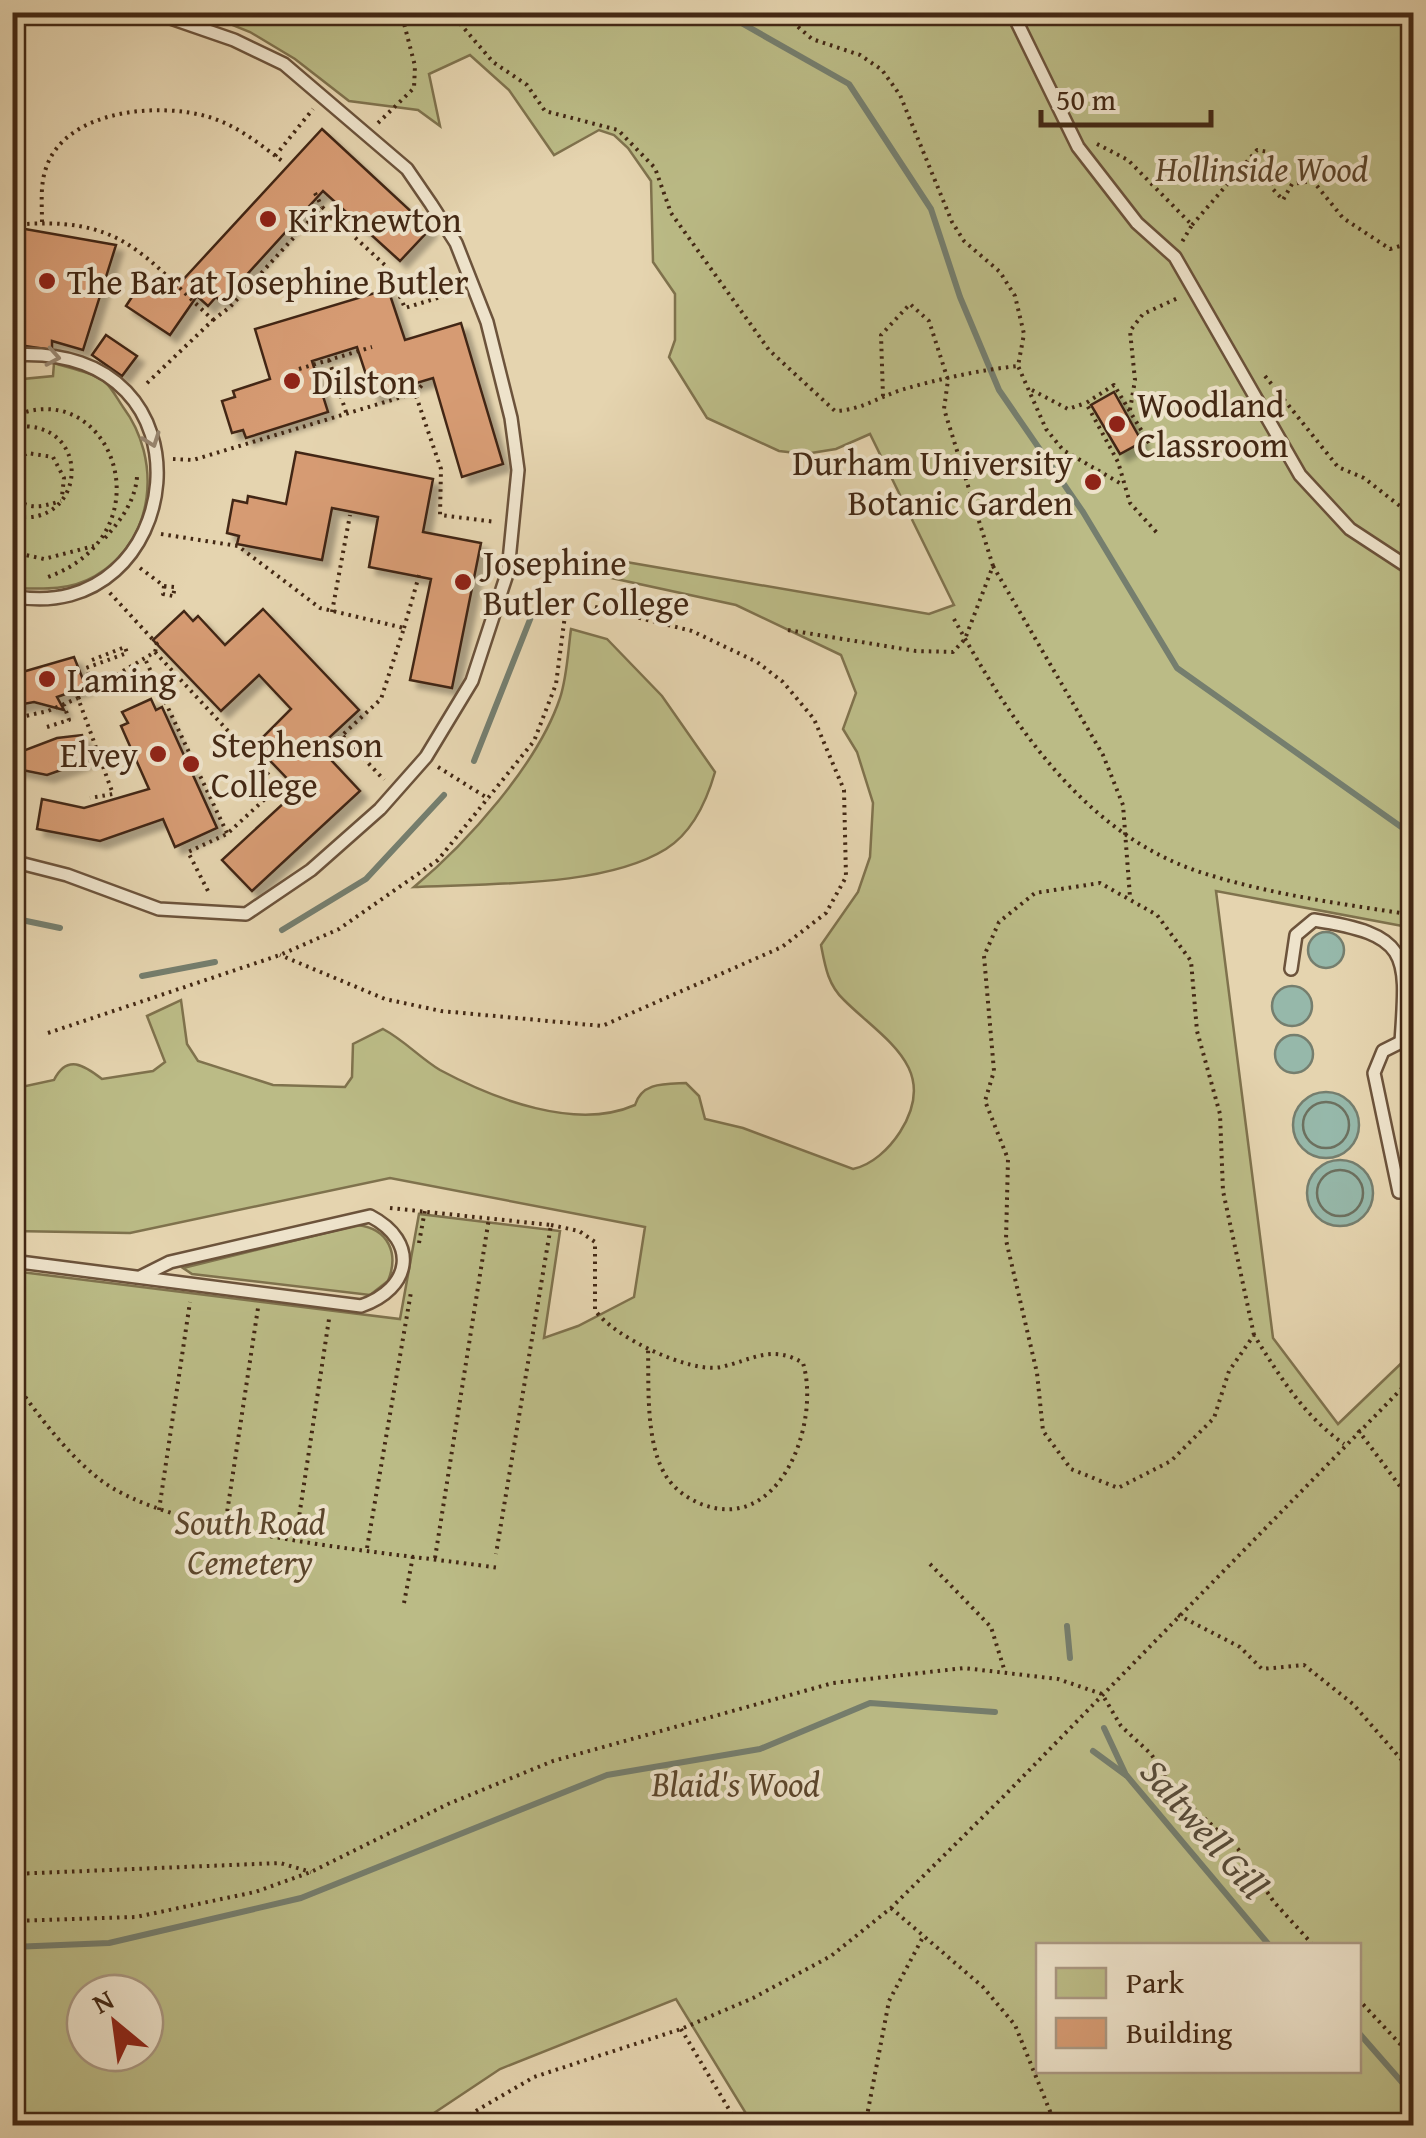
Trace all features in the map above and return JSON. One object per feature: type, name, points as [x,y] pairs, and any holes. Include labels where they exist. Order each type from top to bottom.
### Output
[{"type":"lane","points":[[12,861],[66,875],[159,910],[246,914],[311,870],[426,758],[472,681],[508,571],[516,521],[518,470],[510,418],[474,286],[456,243],[407,169],[325,95],[284,64],[234,40],[152,12]]},
{"type":"lane","points":[[1012,12],[1078,147],[1137,223],[1175,258],[1300,475],[1323,505],[1350,529],[1414,571]]},
{"type":"lane","points":[[12,355],[46,353],[92,366],[132,398],[153,435],[158,458],[158,493],[146,532],[128,558],[100,581],[54,598],[12,596]]},
{"type":"lane","points":[[1291,968],[1296,935],[1314,920],[1346,925],[1390,943],[1402,958],[1406,974],[1407,1044],[1383,1051],[1374,1073],[1399,1192]]},
{"type":"lane","points":[[12,1262],[360,1306],[382,1299],[403,1272],[402,1252],[395,1236],[370,1216],[170,1262],[140,1278]]},
{"type":"path","points":[[367,132],[414,88],[414,66],[401,12]]},
{"type":"path","points":[[450,12],[468,38],[527,85],[545,110],[618,130],[655,168],[671,213],[769,350],[835,412],[858,410],[883,396],[1018,366]]},
{"type":"path","points":[[781,12],[812,39],[860,55],[882,70],[900,95],[952,222],[964,241],[1000,272],[1015,296],[1024,334],[1018,366],[1032,390],[1046,429],[1062,450],[1123,486]]},
{"type":"path","points":[[692,18],[719,13]]},
{"type":"path","points":[[275,156],[325,95]]},
{"type":"path","points":[[42,222],[47,164],[72,134],[101,119],[140,111],[210,117],[282,161]]},
{"type":"path","points":[[1078,147],[1097,144],[1128,160],[1192,224]]},
{"type":"path","points":[[1175,258],[1192,224],[1257,150],[1269,152],[1271,187],[1283,200],[1292,184],[1313,181],[1342,218],[1390,250],[1414,242]]},
{"type":"path","points":[[315,193],[322,206],[387,268],[406,308],[474,286]]},
{"type":"path","points":[[132,398],[230,307],[322,206]]},
{"type":"path","points":[[12,224],[42,222],[104,230],[125,238],[213,320]]},
{"type":"path","points":[[883,396],[882,334],[910,304],[928,321],[948,380],[944,410],[993,566],[1104,755],[1123,805],[1130,898]]},
{"type":"path","points":[[1130,413],[1135,380],[1130,332],[1143,314],[1168,304]]},
{"type":"path","points":[[299,369],[372,347]]},
{"type":"path","points":[[329,360],[347,414]]},
{"type":"path","points":[[1240,371],[1264,375],[1338,467],[1364,478],[1414,516]]},
{"type":"path","points":[[158,458],[193,460],[415,393],[423,384]]},
{"type":"path","points":[[1032,390],[1068,409],[1086,403],[1114,385],[1148,443]]},
{"type":"path","points":[[415,393],[442,470],[440,515],[516,521]]},
{"type":"path","points":[[1086,403],[1118,462],[1130,502],[1158,534]]},
{"type":"path","points":[[12,418],[28,410],[52,409],[96,432],[119,477],[113,516],[99,544],[44,559],[12,552]]},
{"type":"path","points":[[12,426],[46,428],[69,450],[70,484],[61,501],[41,519],[12,516]]},
{"type":"path","points":[[15,462],[40,452],[53,457],[64,478],[61,501]]},
{"type":"path","points":[[42,580],[76,567],[121,520],[136,490],[138,462]]},
{"type":"path","points":[[12,495],[26,506],[40,508],[61,501]]},
{"type":"path","points":[[332,612],[350,515]]},
{"type":"path","points":[[146,532],[238,546],[320,608],[404,628]]},
{"type":"path","points":[[128,558],[164,586]]},
{"type":"path","points":[[788,630],[916,651],[953,652],[965,639],[993,566]]},
{"type":"path","points":[[322,754],[381,699],[420,572]]},
{"type":"path","points":[[12,719],[64,705],[146,662],[154,652],[157,644],[100,581]]},
{"type":"path","points":[[48,1033],[280,956],[338,929],[383,902],[438,860],[534,740],[556,684],[567,600],[692,631],[757,662],[783,682],[814,718],[844,790],[846,876],[826,913],[782,946],[602,1026],[441,1010],[385,998],[280,956]]},
{"type":"path","points":[[954,619],[1033,747],[1127,835],[1194,870],[1344,905],[1414,916]]},
{"type":"path","points":[[92,660],[126,647],[128,653],[86,668],[95,690]]},
{"type":"path","points":[[154,652],[279,786],[228,834],[188,852],[219,912]]},
{"type":"path","points":[[146,662],[228,834]]},
{"type":"path","points":[[78,698],[113,794],[90,798]]},
{"type":"path","points":[[46,727],[69,720],[64,705]]},
{"type":"path","points":[[343,736],[395,792]]},
{"type":"path","points":[[426,758],[488,799]]},
{"type":"path","points":[[1254,1336],[1229,1371],[1214,1418],[1171,1461],[1118,1488],[1071,1469],[1044,1431],[1037,1373],[1006,1240],[1008,1159],[985,1101],[994,1071],[984,956],[1000,922],[1035,894],[1100,883],[1157,915],[1191,962],[1197,1031],[1220,1114],[1223,1191],[1254,1336],[1298,1402],[1320,1427],[1344,1444]]},
{"type":"path","points":[[370,1216],[383,1207],[579,1230],[595,1242],[595,1310],[616,1333],[708,1368],[770,1352],[802,1363],[808,1380],[805,1420],[788,1471],[774,1491],[755,1504],[736,1509],[712,1508],[677,1489],[664,1473],[656,1445],[648,1348]]},
{"type":"path","points":[[418,1247],[425,1210]]},
{"type":"path","points":[[435,1558],[490,1218]]},
{"type":"path","points":[[496,1554],[551,1225]]},
{"type":"path","points":[[159,1510],[192,1284]]},
{"type":"path","points":[[367,1548],[412,1285]]},
{"type":"path","points":[[225,1526],[260,1292]]},
{"type":"path","points":[[296,1537],[331,1301]]},
{"type":"path","points":[[450,2126],[534,2077],[681,2029],[794,1978],[831,1956],[891,1908],[1414,1376]]},
{"type":"path","points":[[12,1379],[40,1417],[97,1478],[159,1510],[225,1526],[499,1568]]},
{"type":"path","points":[[1358,1430],[1414,1505]]},
{"type":"path","points":[[404,1603],[412,1556]]},
{"type":"path","points":[[930,1564],[991,1627],[1004,1672]]},
{"type":"path","points":[[1178,1615],[1240,1648],[1262,1669],[1304,1666],[1353,1704],[1414,1774]]},
{"type":"path","points":[[12,1921],[136,1917],[255,1892],[311,1872],[448,1804],[590,1750],[833,1683],[964,1668],[1058,1679],[1102,1694],[1121,1726],[1151,1754],[1180,1796],[1238,1849],[1274,1902],[1311,1943]]},
{"type":"path","points":[[12,1874],[280,1863],[311,1872]]},
{"type":"path","points":[[891,1908],[983,1987],[1015,2025],[1056,2126]]},
{"type":"path","points":[[865,2126],[889,2001],[923,1937]]},
{"type":"path","points":[[1361,2002],[1414,2059]]},
{"type":"path","points":[[681,2029],[740,2126]]},
{"type":"green space","points":[[203,13],[1413,13],[1413,928],[1216,891],[1273,1338],[1338,1424],[1413,1352],[1413,2125],[753,2125],[676,1999],[500,2069],[416,2125],[13,2125],[13,1271],[400,1319],[419,1214],[560,1231],[544,1338],[578,1326],[634,1297],[645,1227],[390,1178],[130,1233],[13,1231],[12,1089],[54,1080],[64,1067],[76,1064],[102,1079],[153,1071],[165,1062],[147,1016],[181,1000],[187,1044],[198,1061],[273,1085],[345,1087],[352,1077],[353,1044],[383,1029],[461,1081],[510,1101],[562,1113],[612,1112],[635,1105],[649,1088],[686,1083],[699,1096],[705,1119],[743,1128],[853,1169],[885,1150],[911,1110],[911,1072],[890,1042],[834,988],[821,945],[858,892],[870,857],[873,803],[857,752],[843,729],[856,693],[841,655],[736,605],[593,574],[597,557],[929,614],[954,605],[870,434],[836,449],[805,454],[779,451],[707,418],[669,357],[675,340],[675,294],[653,262],[651,181],[614,135],[599,130],[554,155],[509,90],[470,55],[429,74],[440,126],[418,110],[349,101],[295,59],[250,32]]},
{"type":"green space","points":[[22,361],[22,379],[53,376],[54,363],[105,382],[135,428],[144,450],[146,498],[131,542],[95,576],[65,587],[13,588],[13,363]]},
{"type":"green space","points":[[571,629],[607,639],[662,696],[715,772],[698,815],[666,849],[610,871],[509,884],[414,887],[478,825],[535,749],[560,698]]},
{"type":"green space","points":[[358,1225],[384,1237],[392,1252],[388,1281],[370,1295],[192,1274],[183,1268]]},
{"type":"water","points":[[1326,932],[1339,937],[1344,950],[1339,963],[1326,968],[1313,963],[1308,950],[1313,937]]},
{"type":"water","points":[[1292,986],[1306,992],[1312,1006],[1306,1020],[1292,1026],[1278,1020],[1272,1006],[1278,992]]},
{"type":"water","points":[[1294,1035],[1308,1040],[1313,1054],[1308,1068],[1294,1073],[1280,1068],[1275,1054],[1280,1040]]},
{"type":"water","points":[[1326,1092],[1349,1102],[1359,1125],[1349,1148],[1326,1158],[1303,1148],[1293,1125],[1303,1102]]},
{"type":"water","points":[[1340,1160],[1363,1170],[1373,1193],[1363,1216],[1340,1226],[1317,1216],[1307,1193],[1317,1170]]},
{"type":"building","name":"Kirknewton","points":[[322,129],[430,229],[400,261],[323,191],[222,302],[216,297],[208,306],[197,296],[170,335],[126,306],[143,280],[168,296]]},
{"type":"building","points":[[25,229],[116,245],[83,350],[52,341],[52,350],[12,344],[12,232]]},
{"type":"building","name":"Dilston","points":[[388,289],[405,340],[461,323],[503,464],[462,477],[433,378],[373,396],[357,347],[312,361],[328,412],[246,438],[243,430],[232,433],[222,401],[235,397],[233,391],[270,379],[255,329]]},
{"type":"building","points":[[106,335],[137,356],[122,376],[92,355]]},
{"type":"building","name":"Woodland Classroom","points":[[1114,392],[1142,442],[1120,454],[1091,405]]},
{"type":"building","points":[[296,452],[433,479],[423,532],[481,543],[452,688],[410,680],[431,579],[369,567],[378,517],[332,508],[322,560],[237,544],[239,536],[227,533],[233,500],[247,503],[248,496],[286,504]]},
{"type":"building","points":[[263,609],[359,710],[319,747],[360,791],[252,891],[222,860],[298,790],[255,745],[291,709],[259,675],[221,711],[153,640],[184,611],[193,621],[198,616],[225,645]]},
{"type":"building","name":"Laming","points":[[74,657],[86,687],[57,697],[64,710],[34,702],[12,706],[12,675]]},
{"type":"building","points":[[151,699],[156,710],[162,707],[217,828],[175,847],[163,819],[100,841],[37,829],[42,799],[84,808],[149,789],[121,726],[128,723],[122,712]]},
{"type":"building","points":[[82,735],[90,757],[81,763],[47,775],[12,768],[12,755],[57,738]]},
{"type":"waterway","points":[[722,12],[849,84],[931,209],[960,297],[999,390],[1083,512],[1177,668],[1414,836]]},
{"type":"waterway","points":[[474,761],[533,612]]},
{"type":"waterway","points":[[282,930],[366,879],[444,795]]},
{"type":"waterway","points":[[12,918],[60,928]]},
{"type":"waterway","points":[[142,976],[215,962]]},
{"type":"waterway","points":[[1067,1626],[1070,1658]]},
{"type":"waterway","points":[[12,1947],[109,1943],[301,1898],[607,1775],[760,1749],[870,1703],[995,1712]]},
{"type":"waterway","points":[[1104,1728],[1126,1775]]},
{"type":"waterway","name":"Saltwell Gill","points":[[1093,1751],[1127,1776],[1267,1943]]},
{"type":"waterway","name":"Saltwell Gill","points":[[1361,2035],[1414,2096]]},
{"type":"place","name":"Kirknewton","points":[[268,219]]},
{"type":"place","name":"The Bar at Josephine Butler","points":[[47,281]]},
{"type":"place","name":"Dilston","points":[[292,381]]},
{"type":"place","name":"Woodland Classroom","points":[[1117,424]]},
{"type":"place","name":"Durham University Botanic Garden","points":[[1093,482]]},
{"type":"place","name":"Josephine Butler College","points":[[463,582]]},
{"type":"place","name":"Laming","points":[[47,679]]},
{"type":"place","name":"Elvey","points":[[158,754]]},
{"type":"place","name":"Stephenson College","points":[[191,764]]},
{"type":"park label","name":"Hollinside Wood","points":[[1262,168]]},
{"type":"park label","name":"South Road Cemetery","points":[[250,1541]]},
{"type":"park label","name":"Blaid's Wood","points":[[736,1783]]}]
